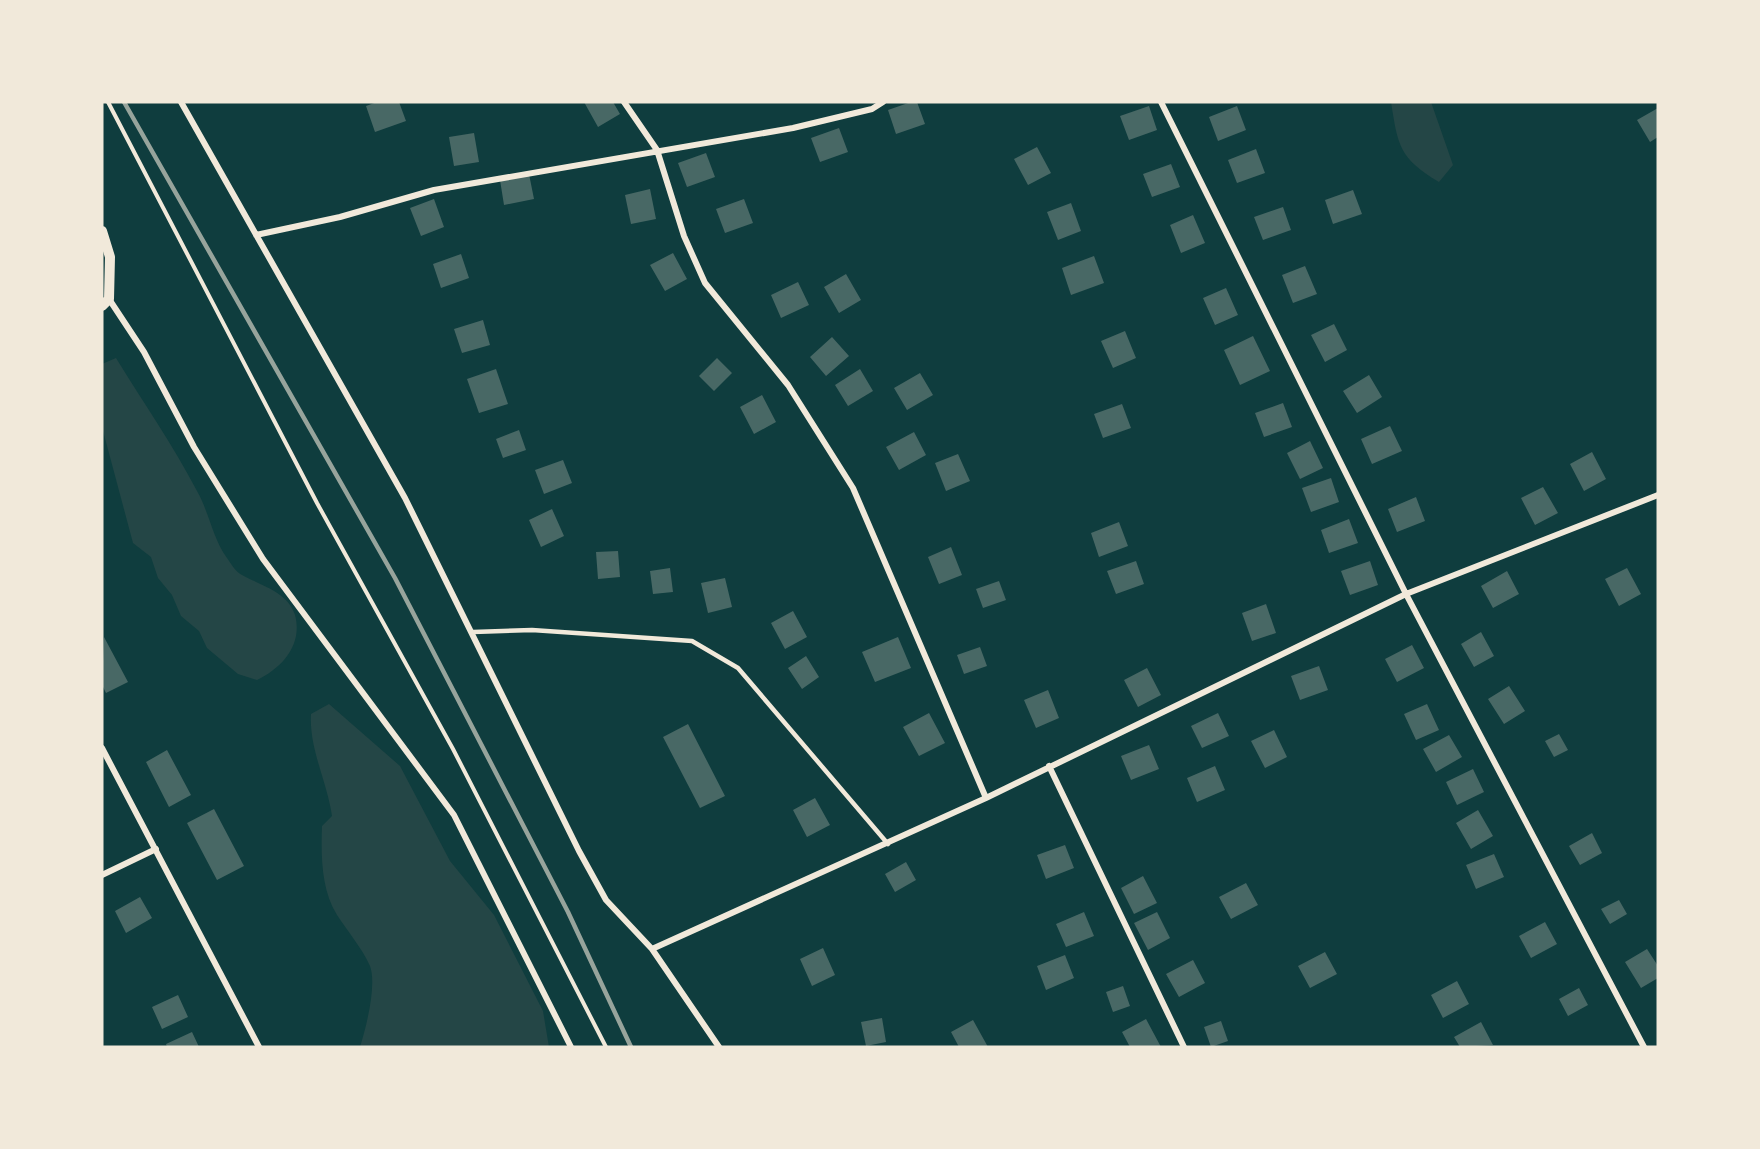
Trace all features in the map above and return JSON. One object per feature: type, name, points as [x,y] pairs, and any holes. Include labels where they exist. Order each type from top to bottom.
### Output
[{"type":"street","points":[[181,102],[405,498],[473,632],[579,852],[606,900],[652,949],[719,1047]]},
{"type":"street","points":[[624,102],[657,150],[684,236],[705,283],[788,385],[853,488],[986,798]]},
{"type":"street","points":[[256,235],[340,217],[434,190],[793,128],[872,109],[883,102]]},
{"type":"street","points":[[1161,102],[1406,594],[1644,1047]]},
{"type":"street","points":[[102,231],[110,257],[105,302],[144,352],[194,447],[263,559],[454,815],[571,1047]]},
{"type":"street","points":[[652,949],[986,798],[1406,594],[1658,495]]},
{"type":"street","points":[[102,748],[259,1047]]},
{"type":"street","points":[[1048,766],[1184,1047]]},
{"type":"street","points":[[102,875],[156,849]]},
{"type":"lane","points":[[473,632],[532,630],[692,641],[738,668],[888,844]]},
{"type":"path","points":[[108,102],[317,502],[453,749],[606,1047]]},
{"type":"shaded area","points":[[1391,102],[1431,102],[1453,165],[1439,182],[1416,166],[1403,150],[1396,130]]},
{"type":"shaded area","points":[[116,358],[188,474],[222,551],[230,563],[240,574],[280,595],[295,615],[297,626],[293,646],[275,669],[257,680],[238,674],[207,648],[199,631],[181,616],[172,595],[158,578],[151,557],[133,543],[102,427],[102,364]]},
{"type":"shaded area","points":[[329,704],[400,766],[450,861],[494,915],[543,1011],[549,1047],[360,1047],[370,1006],[372,974],[363,953],[332,905],[323,872],[322,826],[332,816],[315,752],[311,714]]},
{"type":"building","points":[[377,102],[399,102],[406,121],[375,132],[366,106]]},
{"type":"building","points":[[584,102],[613,102],[620,114],[598,127]]},
{"type":"building","points":[[917,102],[925,124],[896,134],[888,110]]},
{"type":"building","points":[[1149,106],[1157,130],[1129,140],[1120,116]]},
{"type":"building","points":[[1237,106],[1246,130],[1218,141],[1209,117]]},
{"type":"building","points":[[1658,108],[1658,137],[1650,142],[1637,120]]},
{"type":"building","points":[[839,128],[848,152],[820,162],[811,138]]},
{"type":"building","points":[[474,133],[479,162],[454,166],[449,137]]},
{"type":"building","points":[[1037,147],[1051,173],[1028,185],[1014,159]]},
{"type":"building","points":[[1256,149],[1265,173],[1237,183],[1228,160]]},
{"type":"building","points":[[706,153],[715,177],[687,187],[678,163]]},
{"type":"building","points":[[1171,164],[1180,187],[1152,197],[1143,174]]},
{"type":"building","points":[[529,174],[534,199],[504,205],[500,180]]},
{"type":"building","points":[[650,189],[656,219],[631,224],[625,195]]},
{"type":"building","points":[[1353,190],[1362,214],[1333,224],[1325,200]]},
{"type":"building","points":[[434,199],[444,227],[421,236],[410,208]]},
{"type":"building","points":[[744,199],[753,223],[725,233],[716,209]]},
{"type":"building","points":[[1071,203],[1081,231],[1058,240],[1047,212]]},
{"type":"building","points":[[1283,207],[1291,230],[1263,240],[1254,217]]},
{"type":"building","points":[[1193,215],[1205,243],[1181,253],[1170,225]]},
{"type":"building","points":[[673,253],[687,279],[665,291],[650,265]]},
{"type":"building","points":[[461,254],[469,278],[441,288],[433,264]]},
{"type":"building","points":[[1094,256],[1104,283],[1071,295],[1062,268]]},
{"type":"building","points":[[1305,266],[1317,294],[1293,303],[1282,275]]},
{"type":"building","points":[[846,274],[861,300],[839,313],[824,287]]},
{"type":"building","points":[[798,282],[809,305],[781,318],[771,295]]},
{"type":"building","points":[[1226,288],[1238,315],[1215,325],[1203,298]]},
{"type":"building","points":[[483,320],[490,345],[462,353],[454,329]]},
{"type":"building","points":[[1334,324],[1347,350],[1325,362],[1311,335]]},
{"type":"building","points":[[1125,331],[1136,358],[1113,368],[1101,341]]},
{"type":"building","points":[[1253,336],[1270,371],[1240,385],[1224,350]]},
{"type":"building","points":[[832,337],[849,356],[826,376],[810,357]]},
{"type":"building","points":[[717,358],[732,373],[714,391],[699,376]]},
{"type":"building","points":[[496,369],[508,404],[479,413],[467,379]]},
{"type":"building","points":[[860,369],[873,391],[848,406],[835,385]]},
{"type":"building","points":[[920,373],[933,395],[907,410],[894,388]]},
{"type":"building","points":[[1369,375],[1382,397],[1357,413],[1343,391]]},
{"type":"building","points":[[762,395],[776,422],[754,434],[740,407]]},
{"type":"building","points":[[1283,403],[1292,427],[1264,437],[1255,413]]},
{"type":"building","points":[[1122,404],[1131,428],[1103,438],[1094,414]]},
{"type":"building","points":[[1390,426],[1402,451],[1372,464],[1361,439]]},
{"type":"building","points":[[519,430],[526,450],[503,458],[496,439]]},
{"type":"building","points":[[914,432],[926,455],[899,470],[886,447]]},
{"type":"building","points":[[1310,441],[1323,468],[1300,479],[1287,453]]},
{"type":"building","points":[[1592,452],[1606,479],[1584,491],[1570,464]]},
{"type":"building","points":[[958,454],[970,481],[946,491],[935,463]]},
{"type":"building","points":[[563,460],[572,483],[544,494],[535,470]]},
{"type":"building","points":[[1331,478],[1339,502],[1311,512],[1302,488]]},
{"type":"building","points":[[1543,487],[1558,513],[1535,525],[1521,498]]},
{"type":"building","points":[[1416,497],[1425,521],[1397,532],[1388,509]]},
{"type":"building","points":[[552,509],[564,536],[541,547],[529,520]]},
{"type":"building","points":[[1349,519],[1358,543],[1329,553],[1321,530]]},
{"type":"building","points":[[1119,522],[1128,546],[1099,557],[1091,533]]},
{"type":"building","points":[[951,547],[962,575],[939,584],[928,557]]},
{"type":"building","points":[[618,551],[620,577],[598,579],[596,552]]},
{"type":"building","points":[[1136,561],[1144,584],[1116,594],[1107,571]]},
{"type":"building","points":[[1370,561],[1378,585],[1350,595],[1341,571]]},
{"type":"building","points":[[670,568],[673,592],[653,594],[650,571]]},
{"type":"building","points":[[1627,568],[1641,594],[1619,606],[1605,579]]},
{"type":"building","points":[[1507,571],[1519,594],[1493,608],[1481,586]]},
{"type":"building","points":[[725,578],[732,607],[708,613],[701,583]]},
{"type":"building","points":[[999,581],[1006,600],[983,608],[976,589]]},
{"type":"building","points":[[1266,604],[1276,633],[1252,641],[1242,613]]},
{"type":"building","points":[[793,611],[807,637],[785,649],[771,623]]},
{"type":"building","points":[[1481,632],[1494,656],[1474,667],[1461,644]]},
{"type":"building","points":[[104,637],[128,682],[106,693],[102,685]]},
{"type":"building","points":[[898,637],[911,668],[875,682],[862,652]]},
{"type":"building","points":[[1412,645],[1424,668],[1397,682],[1385,659]]},
{"type":"building","points":[[980,647],[987,666],[964,674],[957,655]]},
{"type":"building","points":[[806,656],[819,677],[802,689],[788,668]]},
{"type":"building","points":[[1319,666],[1328,690],[1300,700],[1291,676]]},
{"type":"building","points":[[1147,668],[1161,695],[1138,707],[1124,680]]},
{"type":"building","points":[[1509,686],[1525,711],[1504,724],[1488,699]]},
{"type":"building","points":[[1048,690],[1059,718],[1036,728],[1024,700]]},
{"type":"building","points":[[1427,704],[1439,730],[1416,740],[1404,714]]},
{"type":"building","points":[[929,713],[945,743],[919,756],[903,727]]},
{"type":"building","points":[[1218,713],[1229,736],[1202,748],[1191,726]]},
{"type":"building","points":[[688,724],[725,796],[700,808],[663,737]]},
{"type":"building","points":[[1274,730],[1287,757],[1265,768],[1251,741]]},
{"type":"building","points":[[1559,734],[1568,750],[1554,757],[1545,741]]},
{"type":"building","points":[[1449,735],[1462,757],[1436,772],[1423,749]]},
{"type":"building","points":[[1149,745],[1159,769],[1131,780],[1121,756]]},
{"type":"building","points":[[167,750],[191,795],[169,807],[146,762]]},
{"type":"building","points":[[1215,766],[1225,790],[1197,802],[1187,778]]},
{"type":"building","points":[[1473,769],[1484,792],[1457,805],[1446,782]]},
{"type":"building","points":[[815,798],[830,825],[807,837],[793,810]]},
{"type":"building","points":[[214,809],[244,866],[217,880],[187,823]]},
{"type":"building","points":[[1478,810],[1493,836],[1471,849],[1456,823]]},
{"type":"building","points":[[1592,833],[1602,853],[1580,865],[1569,846]]},
{"type":"building","points":[[1065,845],[1074,868],[1046,879],[1037,855]]},
{"type":"building","points":[[1494,854],[1504,877],[1476,889],[1466,865]]},
{"type":"building","points":[[906,862],[916,880],[895,892],[885,874]]},
{"type":"building","points":[[1143,876],[1157,903],[1134,914],[1121,888]]},
{"type":"building","points":[[1246,883],[1258,905],[1231,919],[1219,897]]},
{"type":"building","points":[[140,897],[152,918],[126,933],[115,911]]},
{"type":"building","points":[[1619,900],[1627,914],[1610,924],[1601,909]]},
{"type":"building","points":[[1084,912],[1094,936],[1066,947],[1056,924]]},
{"type":"building","points":[[1157,912],[1170,938],[1148,950],[1134,923]]},
{"type":"building","points":[[1545,922],[1557,944],[1531,958],[1519,936]]},
{"type":"building","points":[[823,948],[835,975],[812,986],[800,959]]},
{"type":"building","points":[[1647,949],[1658,966],[1658,978],[1641,988],[1625,962]]},
{"type":"building","points":[[1325,952],[1337,974],[1310,988],[1298,966]]},
{"type":"building","points":[[1065,955],[1074,978],[1046,990],[1037,966]]},
{"type":"building","points":[[1193,960],[1205,983],[1179,997],[1166,974]]},
{"type":"building","points":[[1457,981],[1469,1004],[1443,1018],[1431,995]]},
{"type":"building","points":[[1123,986],[1130,1006],[1113,1012],[1106,992]]},
{"type":"building","points":[[1579,988],[1588,1005],[1568,1016],[1559,999]]},
{"type":"building","points":[[178,995],[188,1017],[162,1029],[152,1007]]},
{"type":"building","points":[[882,1018],[886,1042],[866,1046],[861,1022]]},
{"type":"building","points":[[1146,1019],[1161,1047],[1130,1047],[1122,1032]]},
{"type":"building","points":[[973,1020],[988,1047],[959,1047],[951,1032]]},
{"type":"building","points":[[1221,1021],[1228,1041],[1211,1047],[1204,1027]]},
{"type":"building","points":[[1481,1022],[1493,1045],[1460,1047],[1454,1037]]},
{"type":"building","points":[[192,1032],[199,1047],[167,1047],[166,1044]]},
{"type":"railway","points":[[124,102],[395,578],[568,912],[631,1047]]}]
